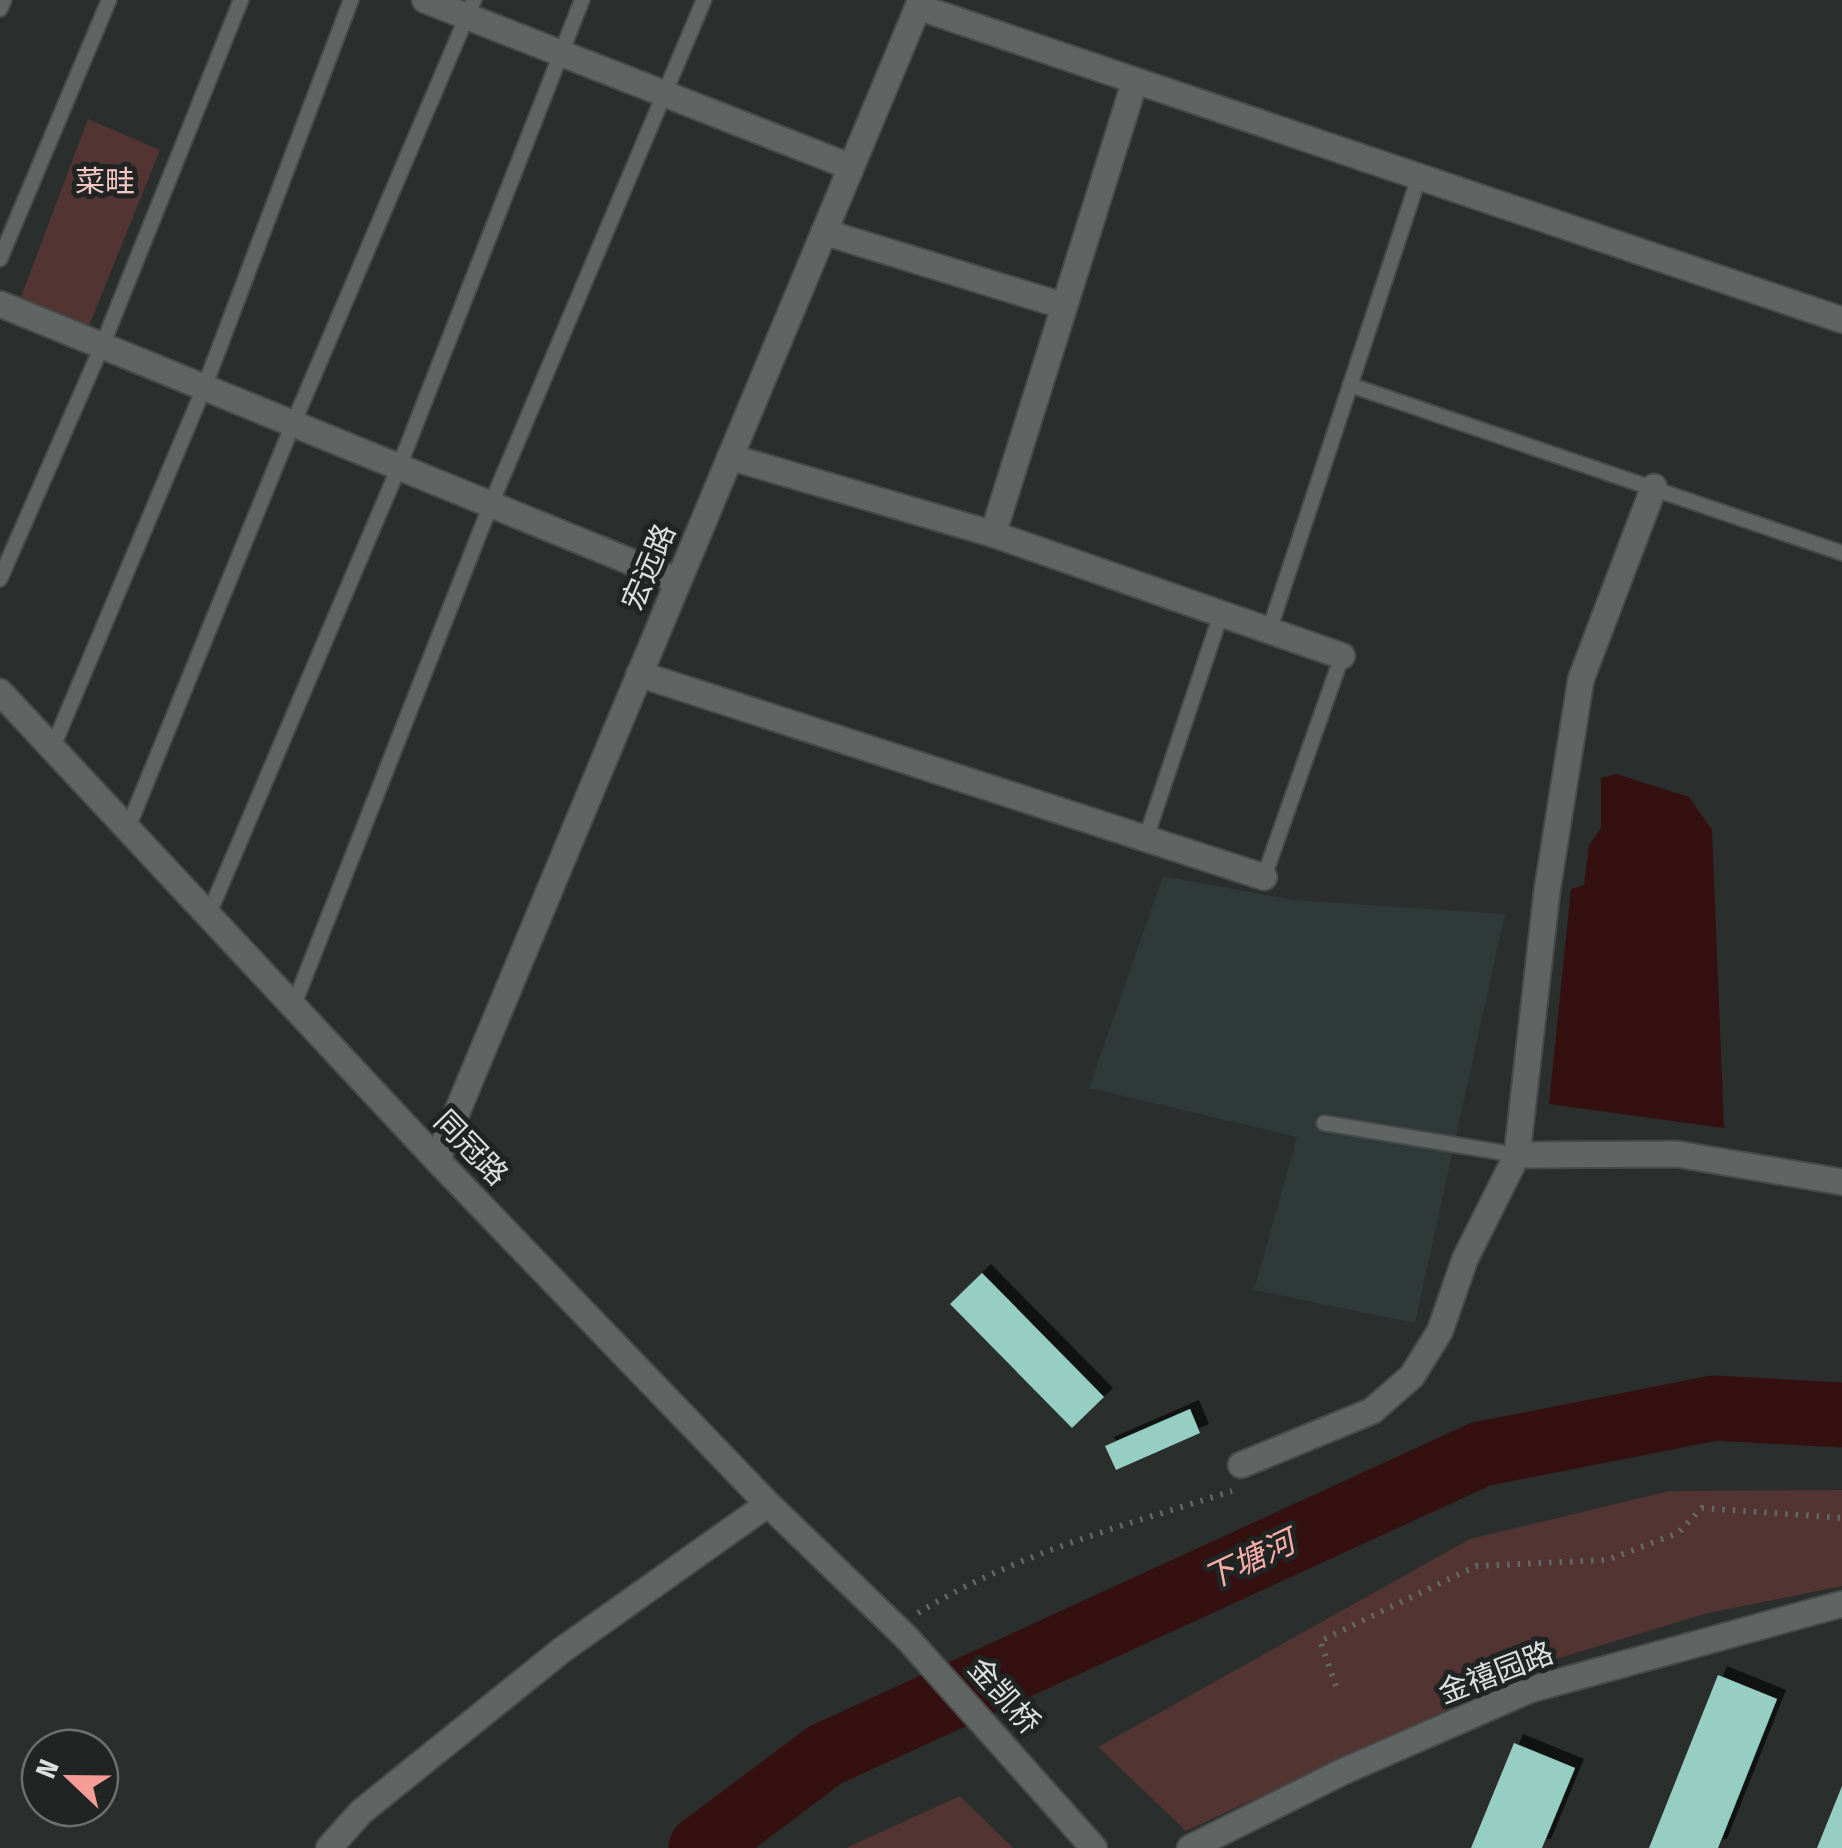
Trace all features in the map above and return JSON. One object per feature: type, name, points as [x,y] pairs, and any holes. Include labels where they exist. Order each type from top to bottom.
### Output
[{"type":"street","points":[[425,0],[470,8],[562,54],[851,167]]},
{"type":"street","points":[[920,4],[1842,320]]},
{"type":"street","name":"宏远路","points":[[436,1160],[920,4]]},
{"type":"street","points":[[993,534],[1136,81]]},
{"type":"street","points":[[824,232],[1064,306]]},
{"type":"street","points":[[0,304],[678,581]]},
{"type":"street","points":[[730,457],[993,534],[1342,656]]},
{"type":"street","points":[[1241,1465],[1372,1411],[1412,1376],[1440,1331],[1465,1259],[1517,1155],[1547,891],[1581,679],[1654,487]]},
{"type":"street","points":[[639,674],[1264,876]]},
{"type":"street","name":"同冠路","points":[[0,692],[436,1160],[768,1504],[902,1632]]},
{"type":"street","points":[[1517,1155],[1677,1154],[1842,1182]]},
{"type":"street","points":[[329,1848],[361,1812],[562,1650],[768,1504]]},
{"type":"street","name":"金禧园路","points":[[1190,1848],[1342,1772],[1529,1690],[1842,1604]]},
{"type":"street","name":"金凯桥","points":[[902,1632],[1094,1848]]},
{"type":"lane","points":[[0,9],[4,0]]},
{"type":"lane","points":[[0,259],[109,0]]},
{"type":"lane","points":[[0,579],[102,346],[240,0]]},
{"type":"lane","points":[[52,749],[204,388],[350,0]]},
{"type":"lane","points":[[208,916],[399,467],[582,0]]},
{"type":"lane","points":[[293,1007],[491,504],[704,0]]},
{"type":"lane","points":[[127,830],[293,424],[470,8]]},
{"type":"lane","points":[[1269,631],[1419,177]]},
{"type":"lane","points":[[1350,385],[1842,553]]},
{"type":"lane","points":[[1146,838],[1221,614]]},
{"type":"lane","points":[[1264,876],[1342,656]]},
{"type":"lane","points":[[1324,1123],[1517,1155]]},
{"type":"path","points":[[902,1632],[961,1586],[1093,1536],[1248,1486],[1241,1465]]},
{"type":"path","points":[[1336,1686],[1320,1641],[1476,1566],[1607,1560],[1678,1533],[1702,1508],[1842,1518]]},
{"type":"shaded area","points":[[1616,774],[1689,797],[1712,830],[1724,1128],[1549,1104],[1571,889],[1584,885],[1589,845],[1601,828],[1601,778]]},
{"type":"shaded area","points":[[1163,876],[1294,900],[1505,914],[1415,1323],[1254,1290],[1297,1137],[1089,1088]]},
{"type":"green space","name":"菜畦","points":[[88,119],[160,150],[89,326],[21,297]]},
{"type":"green space","points":[[1842,1490],[1842,1586],[1708,1613],[1559,1658],[1186,1831],[1098,1747],[1470,1539],[1669,1491]]},
{"type":"green space","points":[[960,1796],[1013,1848],[846,1848]]},
{"type":"building","points":[[982,1273],[1104,1397],[1072,1428],[950,1304]]},
{"type":"building","points":[[1190,1409],[1200,1433],[1116,1470],[1105,1446]]},
{"type":"building","points":[[1718,1675],[1777,1699],[1718,1848],[1649,1848]]},
{"type":"building","points":[[1514,1743],[1575,1768],[1542,1848],[1471,1848]]},
{"type":"building","points":[[1842,1786],[1842,1848],[1817,1848]]},
{"type":"waterway","name":"下塘河","points":[[701,1848],[825,1755],[1481,1454],[1714,1408],[1842,1415]]}]
